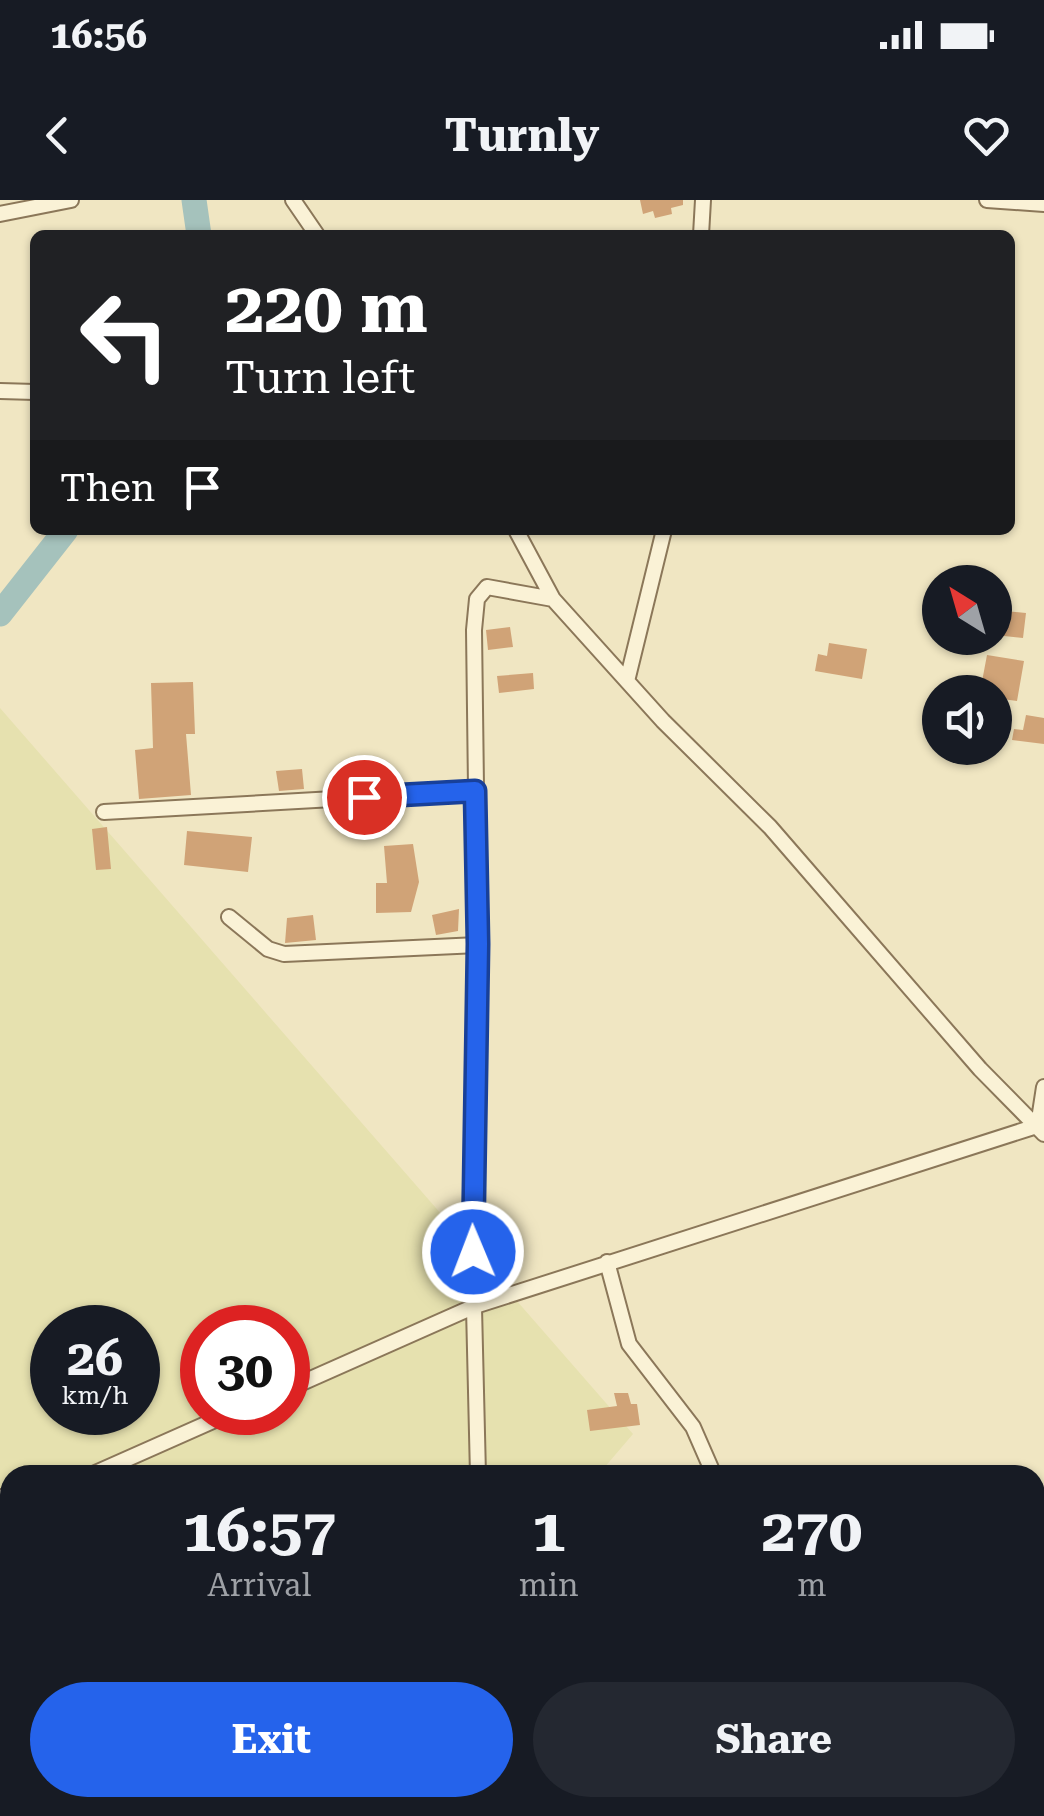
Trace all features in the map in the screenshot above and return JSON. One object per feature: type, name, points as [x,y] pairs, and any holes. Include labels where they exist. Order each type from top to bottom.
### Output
[{"type":"street","points":[[0,214],[72,200]]},
{"type":"street","points":[[293,200],[314,230]]},
{"type":"street","points":[[701,230],[703,200]]},
{"type":"street","points":[[986,200],[1044,204]]},
{"type":"street","points":[[0,391],[30,392]]},
{"type":"street","points":[[519,535],[554,600],[719,780],[770,826],[980,1068],[1042,1128]]},
{"type":"street","points":[[627,680],[663,535]]},
{"type":"street","points":[[478,1465],[472,1224],[478,944],[472,663],[477,599],[482,590],[493,585],[554,600]]},
{"type":"street","points":[[104,812],[475,791]]},
{"type":"street","points":[[229,918],[268,949],[284,954],[478,944]]},
{"type":"street","points":[[1042,1128],[1044,1087]]},
{"type":"street","points":[[310,1379],[475,1306],[1042,1128]]},
{"type":"street","points":[[607,1262],[629,1344],[677,1402],[709,1465]]},
{"type":"street","points":[[114,1465],[181,1435]]},
{"type":"shaded area","points":[[0,708],[633,1434],[607,1465],[0,1465]]},
{"type":"building","points":[[640,200],[683,200],[683,205],[671,208],[672,214],[655,218],[653,211],[643,214]]},
{"type":"building","points":[[1012,612],[1026,613],[1023,638],[1012,637]]},
{"type":"building","points":[[510,627],[513,647],[488,650],[486,630]]},
{"type":"building","points":[[829,643],[867,649],[862,679],[815,671],[818,654],[827,656]]},
{"type":"building","points":[[987,655],[1024,661],[1017,701],[1012,700],[1012,675],[983,675]]},
{"type":"building","points":[[533,673],[534,689],[499,693],[497,676]]},
{"type":"building","points":[[193,682],[195,734],[186,734],[191,795],[139,799],[135,750],[153,748],[151,683]]},
{"type":"building","points":[[1026,715],[1044,718],[1044,744],[1012,740],[1014,729],[1023,730]]},
{"type":"building","points":[[302,769],[304,789],[279,791],[276,771]]},
{"type":"building","points":[[107,827],[111,869],[96,870],[92,829]]},
{"type":"building","points":[[187,831],[252,837],[248,872],[184,865]]},
{"type":"building","points":[[413,844],[419,882],[411,912],[376,913],[376,883],[387,883],[384,846]]},
{"type":"building","points":[[459,909],[458,931],[436,935],[432,915]]},
{"type":"building","points":[[313,915],[316,940],[285,943],[287,918]]},
{"type":"building","points":[[614,1393],[628,1393],[631,1404],[637,1404],[640,1425],[590,1431],[587,1410],[617,1406]]},
{"type":"waterway","points":[[194,200],[198,230]]},
{"type":"waterway","points":[[0,614],[62,535]]},
{"type":"route","points":[[364,797],[475,791],[478,1005],[473,1252]]}]
